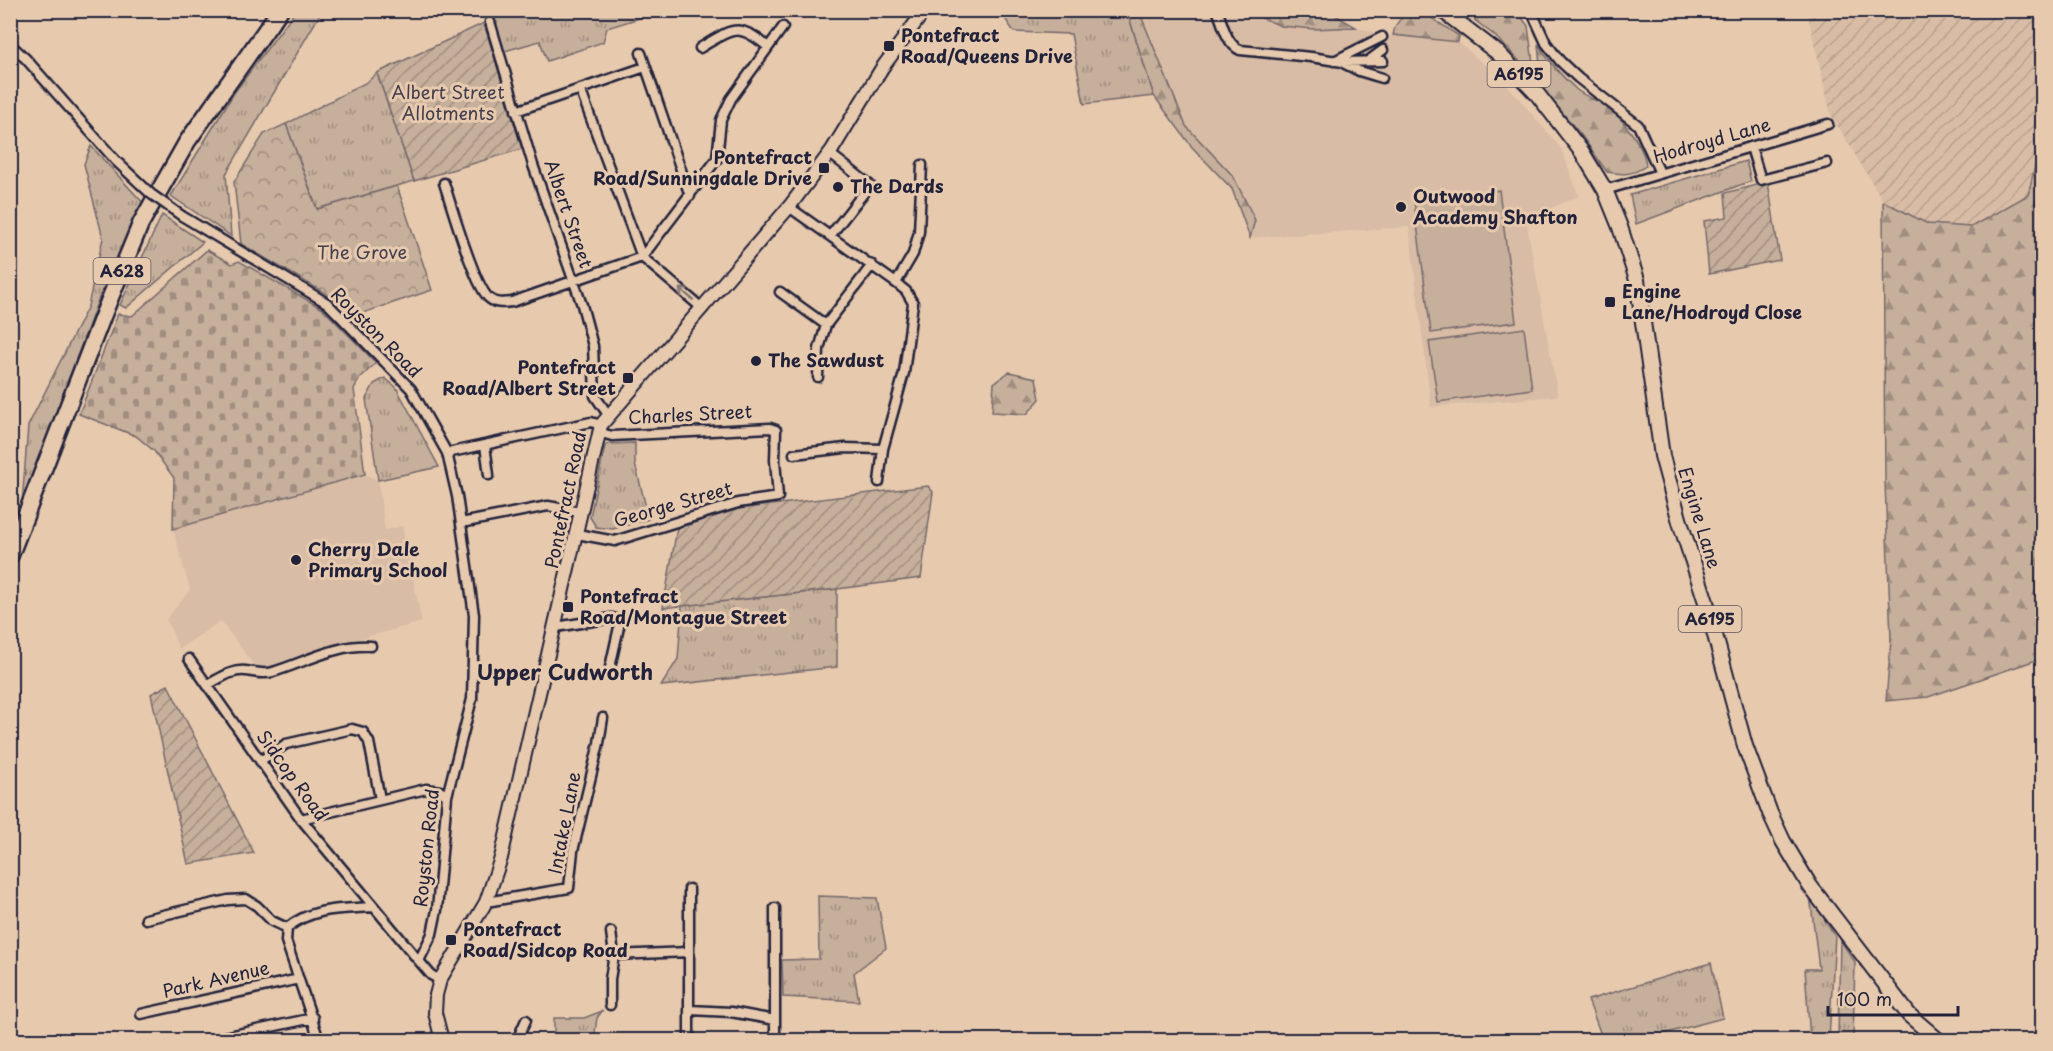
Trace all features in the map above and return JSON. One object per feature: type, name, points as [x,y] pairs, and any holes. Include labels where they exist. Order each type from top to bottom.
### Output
[{"type":"highway","name":"A628","points":[[10,556],[104,312],[141,223],[187,142],[280,10]]},
{"type":"main road","name":"Engine Lane","points":[[1442,10],[1498,53],[1538,95],[1582,152],[1605,190],[1637,280],[1662,456],[1680,522],[1706,602],[1745,746],[1770,813],[1783,842],[1810,886],[1909,1015],[1938,1041]]},
{"type":"street","name":"Pontefract Road","points":[[440,980],[486,902],[501,858],[603,424],[789,207],[829,153],[882,68],[925,10]]},
{"type":"street","points":[[1216,10],[1230,41],[1240,50],[1383,70],[1368,61],[1338,62]]},
{"type":"street","points":[[1531,10],[1546,43],[1560,61],[1638,125],[1660,173]]},
{"type":"street","name":"Albert Street","points":[[490,22],[516,111],[591,339],[595,396],[603,424]]},
{"type":"street","points":[[444,183],[477,280],[488,298],[494,302],[503,303],[574,282],[642,257],[717,159],[721,120],[731,99],[783,27]]},
{"type":"street","points":[[700,48],[727,32],[737,29],[752,33],[768,46]]},
{"type":"street","points":[[1338,62],[1382,37]]},
{"type":"street","name":"Royston Road","points":[[10,44],[26,58],[116,161],[151,194],[182,216],[327,303],[411,388],[447,453],[461,523],[474,615],[472,699],[447,796],[437,910],[432,934],[419,962]]},
{"type":"street","points":[[1368,61],[1383,50]]},
{"type":"street","points":[[641,53],[690,196]]},
{"type":"street","points":[[516,111],[645,67]]},
{"type":"street","points":[[580,89],[642,257],[703,309]]},
{"type":"street","name":"Hodroyd Lane","points":[[1605,190],[1828,124]]},
{"type":"street","points":[[1751,147],[1761,180],[1827,163]]},
{"type":"street","points":[[829,153],[870,185],[830,236]]},
{"type":"street","points":[[896,283],[913,254],[919,232],[922,165]]},
{"type":"street","points":[[789,207],[896,283],[906,291],[913,303],[904,373],[883,449],[879,482]]},
{"type":"street","points":[[818,377],[819,349],[826,325],[872,265]]},
{"type":"street","points":[[780,292],[826,325]]},
{"type":"street","points":[[447,453],[591,422],[603,424]]},
{"type":"street","name":"Charles Street","points":[[603,424],[612,436],[770,428],[776,430],[778,497]]},
{"type":"street","points":[[485,445],[489,475]]},
{"type":"street","points":[[794,454],[845,448],[883,449]]},
{"type":"street","name":"George Street","points":[[577,534],[615,540],[738,503],[778,497]]},
{"type":"street","points":[[461,523],[548,506],[581,512]]},
{"type":"street","points":[[556,627],[612,618],[618,620],[619,627],[609,672]]},
{"type":"street","points":[[207,685],[235,671],[245,670],[256,674],[272,672],[331,651],[357,645],[371,646]]},
{"type":"street","name":"Sidcop Road","points":[[189,659],[301,819],[419,962]]},
{"type":"street","name":"Intake Lane","points":[[486,902],[569,888],[573,851],[603,718]]},
{"type":"street","points":[[260,761],[286,744],[352,729],[363,732],[369,742],[380,799]]},
{"type":"street","points":[[301,819],[426,789],[440,791],[447,796]]},
{"type":"street","points":[[689,889],[689,1041]]},
{"type":"street","points":[[146,919],[228,900],[246,899],[272,921],[287,928],[299,918],[321,911],[374,907]]},
{"type":"street","points":[[775,908],[775,1041]]},
{"type":"street","name":"Park Avenue","points":[[287,928],[286,941],[319,1041]]},
{"type":"street","points":[[610,1005],[610,979],[614,955],[611,932]]},
{"type":"street","points":[[614,955],[689,952]]},
{"type":"street","points":[[419,962],[431,975],[440,980],[435,1013],[442,1041]]},
{"type":"street","name":"Park Avenue","points":[[141,1014],[299,979]]},
{"type":"street","points":[[690,1010],[731,1012],[775,1020]]},
{"type":"street","points":[[210,1041],[313,1018]]},
{"type":"street","points":[[517,1041],[526,1020]]},
{"type":"shaded area","name":"Outwood Academy Shafton","points":[[1139,11],[1246,11],[1282,26],[1314,29],[1356,27],[1387,36],[1458,42],[1503,80],[1561,148],[1579,196],[1526,219],[1558,396],[1431,407],[1409,227],[1250,238],[1255,220],[1233,176],[1186,126]]},
{"type":"shaded area","points":[[1807,11],[2042,11],[2042,137],[2029,195],[1971,227],[1928,224],[1883,201],[1831,115]]},
{"type":"shaded area","name":"Cherry Dale Primary School","points":[[365,474],[378,480],[385,530],[402,526],[422,622],[334,646],[259,672],[221,621],[179,649],[166,619],[190,590],[173,529]]},
{"type":"green space","points":[[296,10],[322,11],[226,174],[231,236],[171,196],[234,93]]},
{"type":"green space","points":[[491,11],[662,11],[607,28],[603,42],[547,61],[540,41],[501,52]]},
{"type":"green space","points":[[1000,11],[1127,11],[1154,96],[1084,104],[1071,34],[1014,32]]},
{"type":"green space","points":[[1127,11],[1139,11],[1186,126],[1233,176],[1255,220],[1250,238],[1232,189],[1192,147],[1154,96]]},
{"type":"green space","points":[[1246,11],[1265,11],[1282,16],[1328,11],[1356,27],[1314,29],[1281,26]]},
{"type":"green space","points":[[1421,11],[1459,36],[1458,42],[1393,35],[1396,24],[1402,18]]},
{"type":"green space","points":[[1463,11],[1517,11],[1528,26],[1535,77],[1495,36]]},
{"type":"green space","name":"Albert Street Allotments","points":[[484,23],[522,149],[414,181],[377,73]]},
{"type":"green space","points":[[1538,44],[1571,85],[1605,105],[1618,116],[1637,141],[1646,166],[1627,174],[1607,172],[1581,135],[1542,88]]},
{"type":"green space","points":[[377,73],[414,181],[317,209],[286,124],[367,82]]},
{"type":"green space","name":"The Grove","points":[[286,124],[317,209],[397,186],[432,290],[354,316],[327,294],[241,244],[234,182],[264,134]]},
{"type":"green space","points":[[2042,137],[2042,658],[1928,697],[1886,701],[1891,640],[1885,482],[1883,201],[1928,224],[1971,227],[2028,195]]},
{"type":"green space","points":[[91,146],[144,204],[100,295],[22,504],[28,426],[88,306],[103,238],[84,164]]},
{"type":"green space","points":[[1746,161],[1751,181],[1636,224],[1630,195]]},
{"type":"green space","points":[[1768,182],[1780,260],[1709,274],[1704,221],[1727,217],[1725,193]]},
{"type":"green space","points":[[1499,190],[1516,322],[1431,333],[1414,201]]},
{"type":"green space","points":[[162,215],[203,242],[126,308],[120,305]]},
{"type":"green space","points":[[207,250],[232,264],[239,261],[323,309],[376,363],[360,378],[354,389],[365,474],[173,529],[174,478],[154,451],[136,436],[79,414],[118,314],[132,316]]},
{"type":"green space","points":[[1524,328],[1532,389],[1438,402],[1429,342]]},
{"type":"green space","points":[[1009,372],[1036,378],[1040,399],[1027,414],[992,412],[994,383]]},
{"type":"green space","points":[[385,378],[396,387],[439,467],[378,480],[366,399],[374,384]]},
{"type":"green space","points":[[635,443],[635,464],[649,519],[613,529],[596,527],[590,517],[605,446]]},
{"type":"green space","points":[[928,486],[933,492],[921,578],[663,608],[677,528],[738,509]]},
{"type":"green space","points":[[837,589],[837,667],[661,686],[678,659],[682,606]]},
{"type":"green space","points":[[168,685],[254,853],[188,864],[151,694]]},
{"type":"green space","points":[[818,896],[877,898],[886,948],[854,973],[859,1001],[783,997],[782,960],[819,959]]},
{"type":"green space","points":[[1810,896],[1835,936],[1829,1040],[1810,1040],[1805,969],[1819,969]]},
{"type":"green space","points":[[1840,940],[1855,962],[1853,1040],[1838,1040]]},
{"type":"green space","points":[[1711,963],[1723,1018],[1640,1040],[1603,1040],[1588,1000]]},
{"type":"green space","points":[[602,1011],[597,1018],[594,1040],[554,1040],[554,1018],[584,1018]]},
{"type":"place","name":"Pontefract Road/Queens Drive","points":[[889,46]]},
{"type":"place","name":"Pontefract Road/Sunningdale Drive","points":[[824,168]]},
{"type":"place","name":"The Dards","points":[[838,187]]},
{"type":"place","name":"Outwood Academy Shafton","points":[[1401,207]]},
{"type":"place","name":"Engine Lane/Hodroyd Close","points":[[1610,302]]},
{"type":"place","name":"The Sawdust","points":[[756,361]]},
{"type":"place","name":"Pontefract Road/Albert Street","points":[[628,378]]},
{"type":"place","name":"Cherry Dale Primary School","points":[[296,560]]},
{"type":"place","name":"Pontefract Road/Montague Street","points":[[568,607]]},
{"type":"place","name":"Pontefract Road/Sidcop Road","points":[[451,940]]},
{"type":"district","name":"Upper Cudworth","points":[[565,673]]}]
